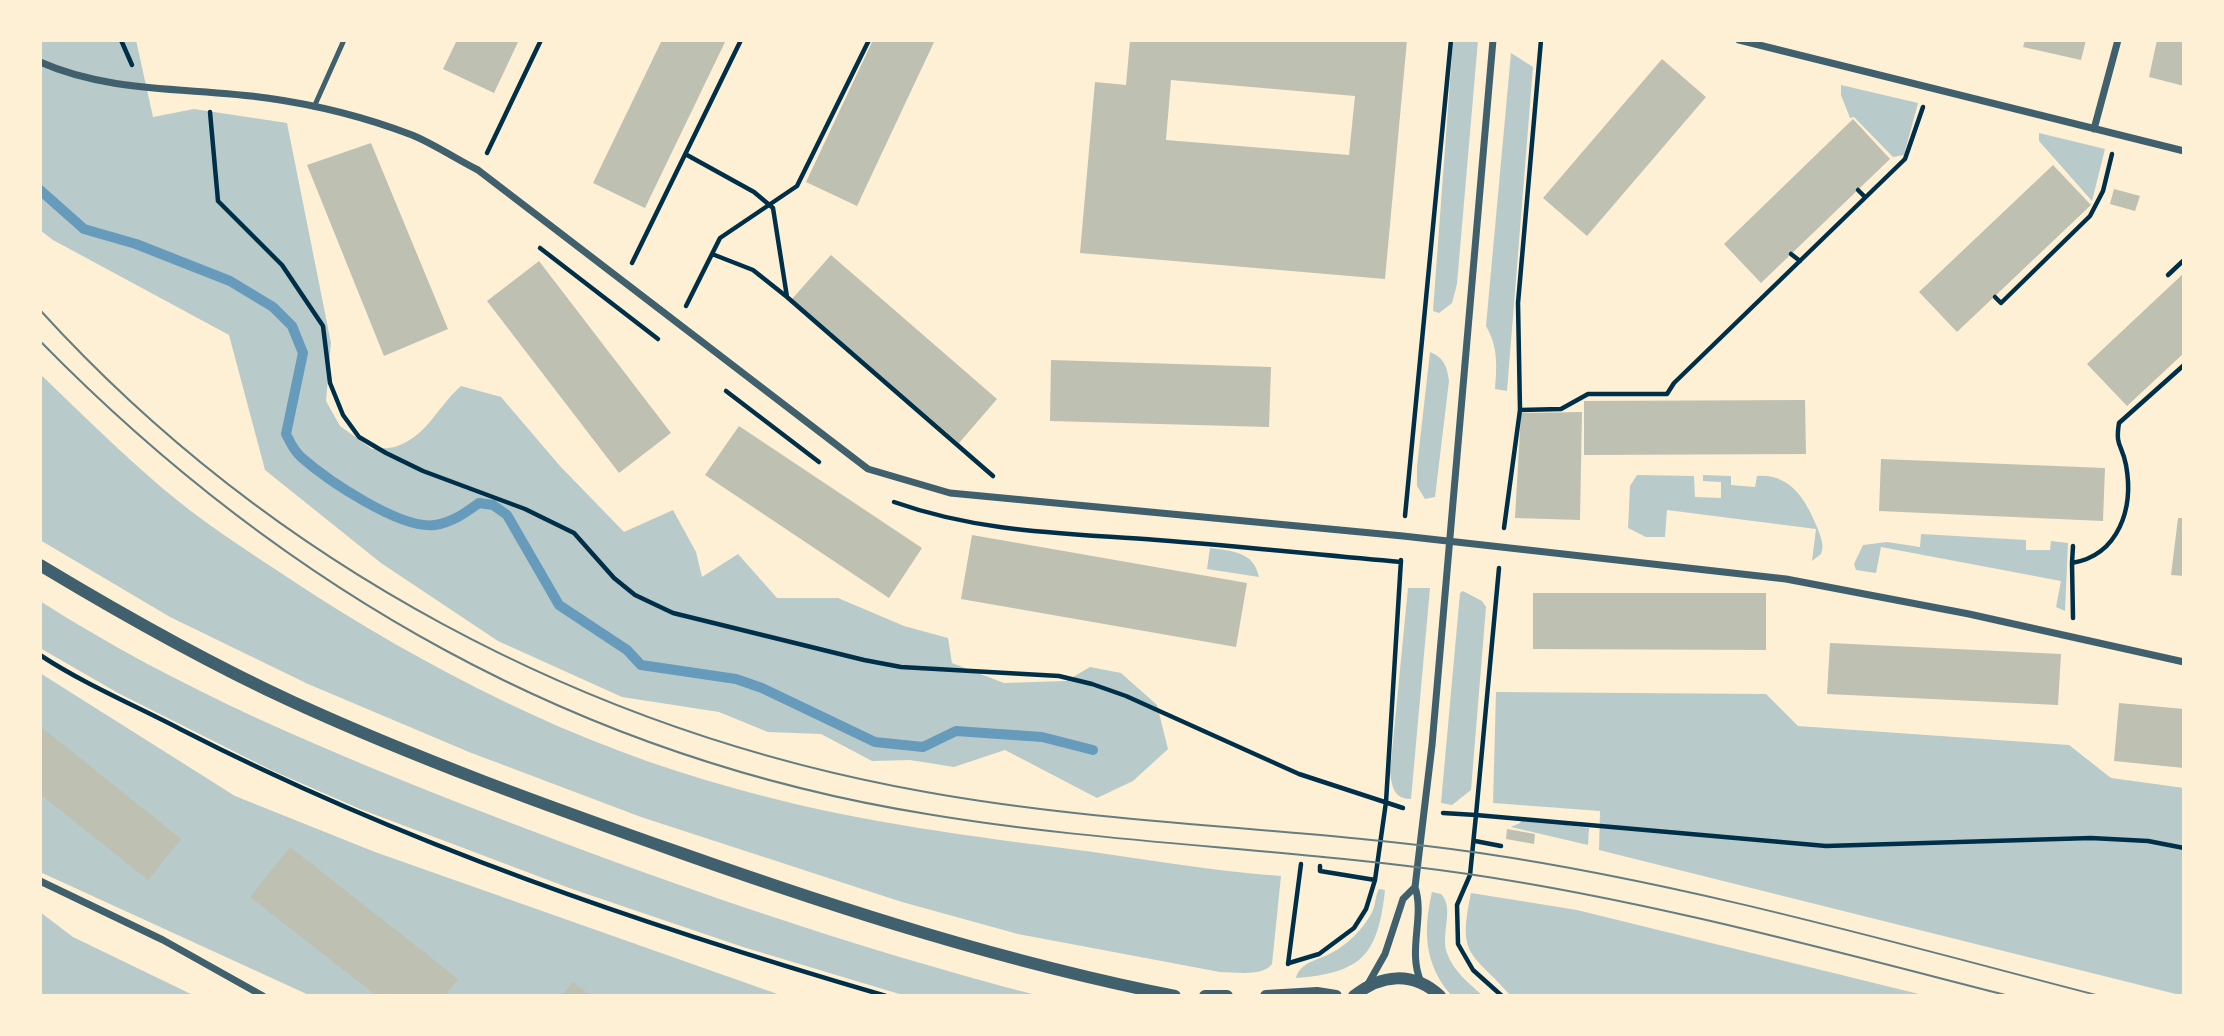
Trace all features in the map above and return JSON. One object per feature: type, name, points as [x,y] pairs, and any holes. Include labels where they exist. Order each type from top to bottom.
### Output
[{"type":"street","points":[[1421,982],[1415,952],[1418,897],[1415,887],[1426,812],[1493,40]]},
{"type":"street","points":[[1739,40],[1928,90],[2184,151]]},
{"type":"street","points":[[2094,129],[2118,40]]},
{"type":"street","points":[[40,62],[102,81],[141,88],[208,91],[346,112],[414,136],[478,170],[868,469],[950,494],[1403,536],[1786,579],[2184,662]]},
{"type":"street","points":[[40,565],[132,621],[235,675],[353,729],[481,781],[811,898],[1058,970],[1175,996]]},
{"type":"street","points":[[40,881],[174,946],[263,996]]},
{"type":"street","points":[[1354,996],[1368,984],[1385,954],[1404,899],[1415,887]]},
{"type":"street","points":[[1368,984],[1395,977],[1421,982],[1440,996]]},
{"type":"street","points":[[1205,996],[1227,996]]},
{"type":"street","points":[[1266,996],[1336,996]]},
{"type":"lane","points":[[314,107],[344,40]]},
{"type":"path","points":[[484,160],[541,40]]},
{"type":"path","points":[[622,283],[741,40]]},
{"type":"path","points":[[685,308],[720,238],[797,186],[869,40]]},
{"type":"path","points":[[1289,963],[1319,954],[1344,937],[1360,920],[1375,880],[1386,802],[1403,536],[1451,40]]},
{"type":"path","points":[[1502,996],[1473,970],[1458,944],[1457,905],[1470,875],[1475,841],[1501,549],[1520,410],[1518,303],[1541,40]]},
{"type":"path","points":[[1520,410],[1561,409],[1588,394],[1667,394],[1674,383],[1907,155],[1928,90]]},
{"type":"path","points":[[208,91],[218,201],[282,265],[323,326],[330,383],[343,415],[359,437],[423,471],[525,509],[575,533],[614,578],[635,594],[673,612],[901,667],[1059,676],[1092,684],[1126,696],[1289,770],[1386,802],[1426,812],[1826,846],[2091,838],[2147,841],[2184,848]]},
{"type":"path","points":[[1995,297],[2001,303],[2098,204],[2116,135]]},
{"type":"path","points":[[687,155],[754,192],[773,208],[787,297]]},
{"type":"path","points":[[1858,190],[1865,197]]},
{"type":"path","points":[[2058,236],[2063,242]]},
{"type":"path","points":[[712,254],[753,270],[787,297],[1021,500]]},
{"type":"path","points":[[1791,254],[1800,261]]},
{"type":"path","points":[[2168,275],[2184,260]]},
{"type":"path","points":[[2072,563],[2092,559],[2117,533],[2127,510],[2126,463],[2116,442],[2119,423],[2184,365]]},
{"type":"path","points":[[2073,546],[2074,637]]},
{"type":"path","points":[[40,655],[215,747],[353,810],[649,922],[886,996]]},
{"type":"path","points":[[1475,841],[1501,846]]},
{"type":"path","points":[[1285,995],[1301,864]]},
{"type":"path","points":[[1320,866],[1320,871],[1375,880]]},
{"type":"shaded area","points":[[40,40],[136,40],[153,117],[194,109],[287,123],[331,343],[326,401],[340,426],[372,449],[393,447],[410,440],[426,427],[461,386],[501,397],[560,466],[624,532],[673,510],[696,552],[702,577],[738,554],[777,598],[838,598],[904,626],[948,638],[952,663],[1004,683],[1066,681],[1090,667],[1121,673],[1157,705],[1168,749],[1133,781],[1097,798],[1005,750],[954,767],[910,760],[872,761],[821,734],[768,732],[719,712],[622,697],[498,641],[381,563],[265,470],[229,335],[53,240],[40,230]]},
{"type":"shaded area","points":[[1453,40],[1478,40],[1457,284],[1452,303],[1439,313],[1433,311]]},
{"type":"shaded area","points":[[1511,53],[1533,67],[1507,391],[1495,389],[1496,356],[1486,326]]},
{"type":"shaded area","points":[[1841,85],[1918,103],[1904,155],[1893,157],[1854,117],[1850,118],[1841,95]]},
{"type":"shaded area","points":[[2039,133],[2105,149],[2092,201],[2039,141]]},
{"type":"shaded area","points":[[1430,352],[1444,363],[1449,381],[1435,497],[1425,499],[1417,486],[1417,467]]},
{"type":"shaded area","points":[[40,374],[145,473],[176,500],[224,535],[342,612],[505,702],[619,751],[737,789],[817,809],[980,837],[1281,876],[1272,964],[1262,971],[1220,972],[1018,934],[902,902],[641,817],[469,752],[308,684],[170,617],[40,540]]},
{"type":"shaded area","points":[[1637,475],[1694,476],[1695,497],[1721,498],[1721,482],[1703,481],[1703,475],[1731,476],[1731,485],[1755,487],[1757,476],[1779,479],[1795,490],[1808,507],[1822,540],[1821,554],[1812,561],[1816,529],[1667,510],[1665,537],[1646,537],[1628,528],[1630,486]]},
{"type":"shaded area","points":[[1921,534],[2026,540],[2026,550],[2050,550],[2051,541],[2068,543],[2065,611],[2056,607],[2061,581],[1881,547],[1876,573],[1856,570],[1854,564],[1863,545],[1887,542],[1920,547]]},
{"type":"shaded area","points":[[1210,548],[1247,557],[1259,577],[1207,569]]},
{"type":"shaded area","points":[[1408,588],[1430,588],[1411,799],[1397,794],[1390,772]]},
{"type":"shaded area","points":[[1463,591],[1482,601],[1486,607],[1471,790],[1452,805],[1441,803],[1460,593]]},
{"type":"shaded area","points":[[40,601],[145,663],[199,691],[310,742],[423,789],[757,912],[1040,996],[906,996],[743,947],[572,889],[360,809],[271,770],[118,693],[40,648]]},
{"type":"shaded area","points":[[40,673],[235,796],[375,852],[783,996],[311,996],[40,872]]},
{"type":"shaded area","points":[[1496,692],[1766,694],[1798,726],[2069,745],[2111,778],[2184,788],[2184,996],[1599,850],[1600,811],[1493,803]]},
{"type":"shaded area","points":[[1522,819],[1589,828],[1588,845],[1511,827]]},
{"type":"shaded area","points":[[1379,889],[1385,890],[1382,912],[1371,945],[1363,956],[1337,971],[1296,978],[1306,964],[1335,951],[1357,934],[1373,910]]},
{"type":"shaded area","points":[[1432,892],[1441,894],[1447,907],[1447,953],[1462,976],[1483,996],[1452,996],[1436,972],[1427,934]]},
{"type":"shaded area","points":[[1471,893],[1577,910],[1927,996],[1511,996],[1478,961],[1467,943],[1467,915]]},
{"type":"shaded area","points":[[40,912],[73,937],[195,996],[40,996]]},
{"type":"building","points":[[457,40],[519,40],[494,93],[443,69]]},
{"type":"building","points":[[662,40],[726,40],[645,208],[593,183]]},
{"type":"building","points":[[873,40],[935,40],[857,206],[806,182]]},
{"type":"building","points":[[1130,40],[1407,40],[1385,279],[1080,253],[1095,82],[1126,85]],"holes":[[[1171,80],[1355,96],[1349,155],[1166,140]]]},
{"type":"building","points":[[2025,40],[2086,40],[2081,60],[2023,47]]},
{"type":"building","points":[[2157,40],[2184,40],[2184,86],[2149,77]]},
{"type":"building","points":[[1662,59],[1706,97],[1587,236],[1543,198]]},
{"type":"building","points":[[1853,119],[1890,159],[1761,283],[1724,244]]},
{"type":"building","points":[[371,143],[448,329],[384,356],[307,165]]},
{"type":"building","points":[[2053,165],[2091,205],[1957,332],[1919,292]]},
{"type":"building","points":[[2114,189],[2140,196],[2135,211],[2110,204]]},
{"type":"building","points":[[831,255],[997,399],[959,443],[792,299]]},
{"type":"building","points":[[539,261],[671,433],[619,473],[487,301]]},
{"type":"building","points":[[2184,273],[2184,353],[2127,406],[2087,364]]},
{"type":"building","points":[[1051,360],[1271,367],[1269,427],[1050,421]]},
{"type":"building","points":[[1805,400],[1806,454],[1584,455],[1584,401]]},
{"type":"building","points":[[1582,412],[1580,520],[1515,518],[1521,413]]},
{"type":"building","points":[[739,426],[922,548],[889,598],[705,475]]},
{"type":"building","points":[[1881,459],[2105,468],[2103,521],[1879,511]]},
{"type":"building","points":[[2178,518],[2184,518],[2184,576],[2171,575]]},
{"type":"building","points":[[972,535],[1247,583],[1236,647],[961,599]]},
{"type":"building","points":[[1533,593],[1766,593],[1766,650],[1533,649]]},
{"type":"building","points":[[1830,643],[2061,654],[2058,705],[1827,694]]},
{"type":"building","points":[[2119,703],[2184,709],[2184,768],[2114,761]]},
{"type":"building","points":[[40,726],[181,839],[148,880],[40,794]]},
{"type":"building","points":[[1507,829],[1535,834],[1534,844],[1506,839]]},
{"type":"building","points":[[290,847],[458,979],[445,996],[377,996],[250,897]]},
{"type":"building","points":[[573,982],[591,996],[561,996]]},
{"type":"waterway","points":[[40,190],[84,229],[136,244],[230,281],[273,307],[292,326],[303,353],[286,434],[299,455],[365,502],[403,520],[435,525],[448,522],[479,503],[493,505],[507,515],[559,605],[627,650],[641,665],[736,679],[762,688],[875,742],[923,747],[956,731],[1042,737],[1093,750]]},
{"type":"tram line","points":[[40,310],[131,401],[229,484],[333,559],[443,624],[558,680],[677,727],[800,765],[926,792],[995,803],[1133,819],[1411,844],[1559,866],[1792,916],[2100,996]]},
{"type":"tram line","points":[[40,341],[134,431],[233,512],[337,586],[445,650],[558,706],[676,752],[799,788],[927,814],[1062,832],[1400,865],[1536,885],[1672,912],[2009,996]]}]
